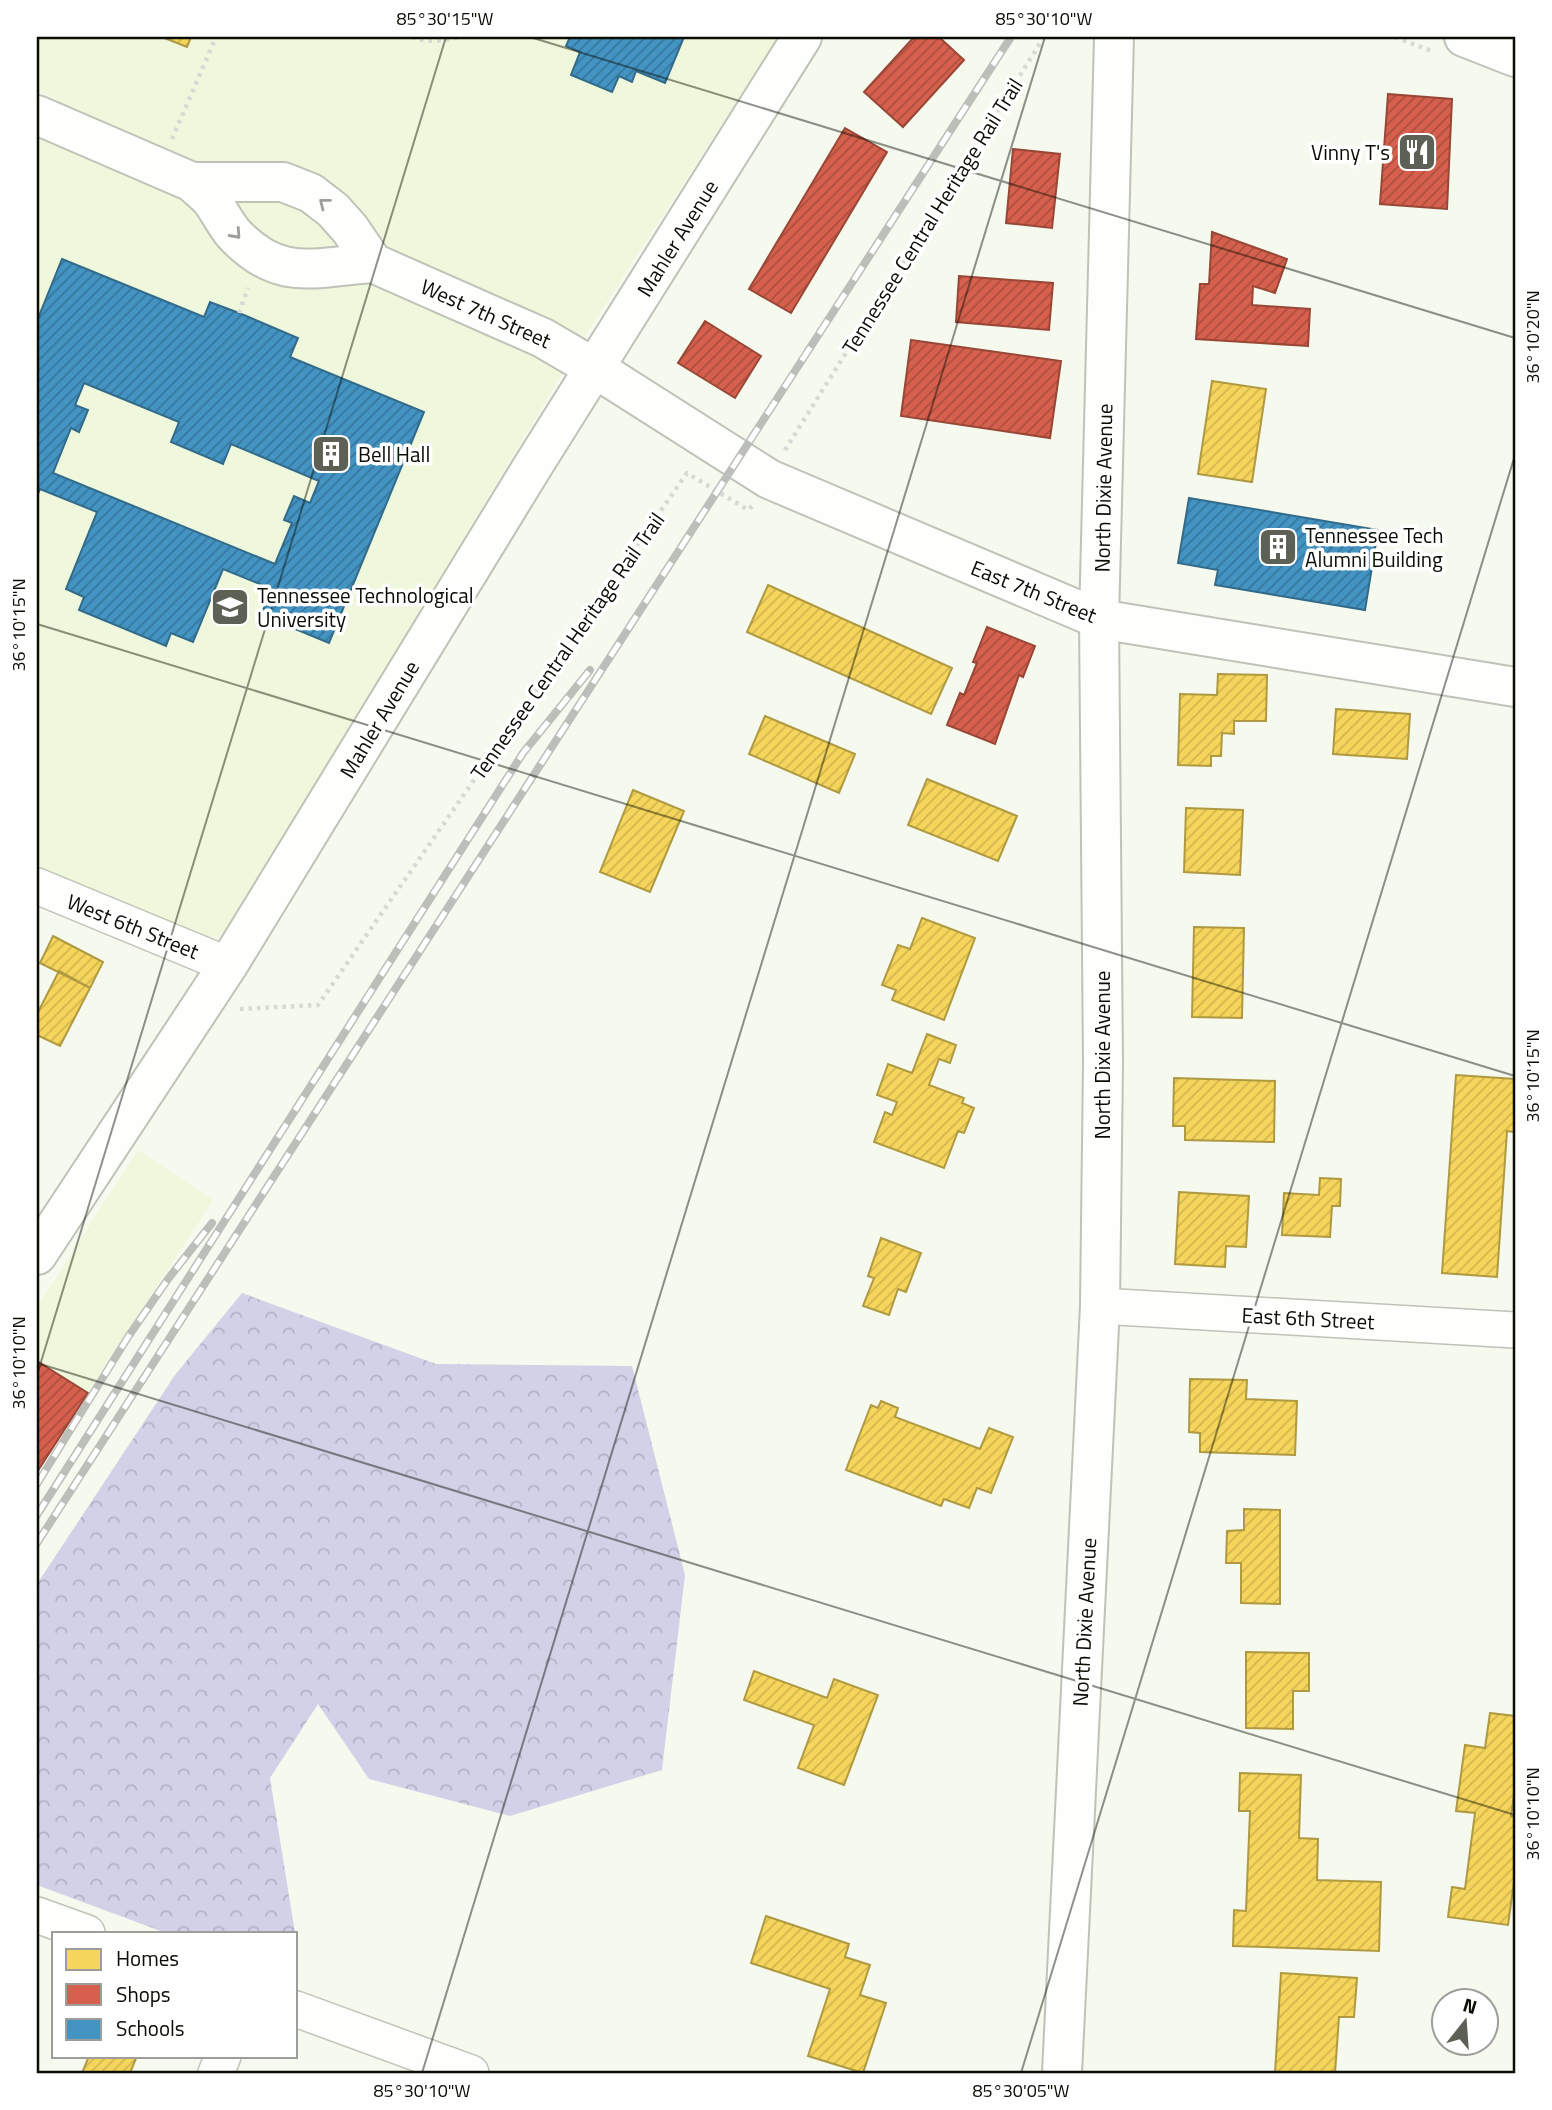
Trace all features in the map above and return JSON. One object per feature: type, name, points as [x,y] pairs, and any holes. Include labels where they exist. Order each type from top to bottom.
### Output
[{"type":"street","name":"Mahler Avenue","points":[[37,1255],[228,965],[531,469],[802,37]]},
{"type":"street","name":"North Dixie Avenue","points":[[1062,2073],[1100,1306],[1103,982],[1099,619],[1114,37]]},
{"type":"street","points":[[1464,37],[1515,57]]},
{"type":"street","points":[[37,115],[192,182],[211,200],[231,230],[255,255],[283,267],[313,270],[373,263],[350,229],[333,210],[311,193],[283,182],[192,182]]},
{"type":"street","name":"West 7th Street","points":[[373,263],[543,338],[596,369]]},
{"type":"street","name":"East 7th Street","points":[[596,369],[769,480],[1099,619],[1515,687]]},
{"type":"street","name":"West 6th Street","points":[[37,886],[228,965]]},
{"type":"street","name":"East 6th Street","points":[[1100,1306],[1515,1330]]},
{"type":"street","points":[[37,1915],[84,1932]]},
{"type":"street","points":[[298,2011],[471,2073]]},
{"type":"path","points":[[172,141],[216,37]]},
{"type":"path","points":[[412,37],[420,40],[449,40],[458,37]]},
{"type":"path","name":"Tennessee Central Heritage Rail Trail","points":[[205,1001],[232,1010],[318,1005],[687,473],[748,510],[1044,37]]},
{"type":"path","points":[[239,313],[249,287]]},
{"type":"shaded area","name":"Tennessee Technological University","points":[[37,37],[778,37],[581,342],[235,921],[219,936],[196,938],[37,873],[37,149],[57,99],[37,90]]},
{"type":"shaded area","points":[[138,1150],[213,1200],[37,1471],[37,1307]]},
{"type":"green space","points":[[242,1293],[436,1364],[632,1366],[685,1575],[662,1770],[510,1816],[369,1779],[318,1704],[270,1778],[295,1932],[163,1932],[37,1885],[37,1584],[175,1375]]},
{"type":"building: Homes","points":[[162,37],[191,37],[187,47]]},
{"type":"building: Homes","points":[[1212,381],[1266,389],[1252,482],[1198,474]]},
{"type":"building: Homes","points":[[768,585],[952,668],[931,714],[747,632]]},
{"type":"building: Homes","points":[[1218,674],[1267,675],[1266,721],[1234,721],[1234,734],[1222,733],[1221,756],[1211,756],[1211,766],[1178,765],[1180,694],[1217,695]]},
{"type":"building: Homes","points":[[1336,709],[1410,714],[1407,759],[1333,754]]},
{"type":"building: Homes","points":[[765,716],[855,754],[839,793],[749,754]]},
{"type":"building: Homes","points":[[927,779],[1017,816],[998,861],[908,825]]},
{"type":"building: Homes","points":[[633,790],[684,811],[650,892],[600,872]]},
{"type":"building: Homes","points":[[1186,808],[1243,810],[1240,875],[1184,872]]},
{"type":"building: Homes","points":[[922,918],[975,938],[944,1020],[892,1000],[896,990],[882,985],[898,945],[910,949]]},
{"type":"building: Homes","points":[[1194,927],[1244,928],[1242,1018],[1192,1017]]},
{"type":"building: Homes","points":[[53,936],[103,962],[90,988],[40,963]]},
{"type":"building: Homes","points":[[59,971],[90,988],[60,1046],[37,1035],[37,1014]]},
{"type":"building: Homes","points":[[927,1034],[956,1045],[950,1063],[939,1059],[929,1085],[964,1098],[962,1103],[974,1108],[964,1133],[958,1131],[944,1168],[874,1142],[885,1112],[892,1115],[897,1102],[877,1095],[888,1064],[912,1073]]},
{"type":"building: Homes","points":[[1456,1075],[1515,1079],[1515,1132],[1507,1131],[1497,1277],[1442,1273]]},
{"type":"building: Homes","points":[[1174,1078],[1275,1081],[1274,1142],[1185,1140],[1185,1126],[1173,1126]]},
{"type":"building: Homes","points":[[1320,1178],[1341,1179],[1340,1206],[1332,1206],[1330,1237],[1282,1235],[1284,1193],[1319,1195]]},
{"type":"building: Homes","points":[[1179,1192],[1249,1196],[1246,1247],[1226,1246],[1225,1267],[1175,1264]]},
{"type":"building: Homes","points":[[881,1238],[921,1253],[906,1292],[898,1289],[889,1315],[863,1306],[874,1278],[868,1276]]},
{"type":"building: Homes","points":[[1190,1379],[1247,1380],[1246,1399],[1297,1401],[1295,1455],[1200,1452],[1200,1433],[1189,1432]]},
{"type":"building: Homes","points":[[881,1401],[898,1408],[895,1417],[980,1449],[989,1428],[1013,1437],[991,1493],[977,1488],[969,1508],[944,1499],[941,1506],[846,1470],[871,1405],[878,1408]]},
{"type":"building: Homes","points":[[1244,1509],[1280,1510],[1280,1604],[1241,1603],[1241,1563],[1226,1563],[1227,1531],[1244,1530]]},
{"type":"building: Homes","points":[[1246,1652],[1309,1653],[1309,1691],[1293,1691],[1293,1729],[1246,1728]]},
{"type":"building: Homes","points":[[754,1671],[827,1698],[834,1679],[878,1695],[844,1785],[798,1768],[814,1725],[744,1700]]},
{"type":"building: Homes","points":[[1490,1713],[1515,1716],[1515,1788],[1511,1816],[1515,1816],[1515,1875],[1508,1925],[1448,1917],[1452,1887],[1465,1889],[1475,1813],[1456,1811],[1465,1745],[1485,1748]]},
{"type":"building: Homes","points":[[1240,1773],[1301,1775],[1299,1838],[1318,1839],[1317,1880],[1381,1882],[1379,1951],[1233,1946],[1234,1910],[1246,1911],[1250,1811],[1239,1811]]},
{"type":"building: Homes","points":[[766,1916],[849,1944],[845,1957],[870,1965],[860,1995],[886,2003],[863,2073],[808,2056],[830,1989],[751,1963]]},
{"type":"building: Homes","points":[[1281,1973],[1357,1978],[1354,2017],[1339,2017],[1335,2073],[1275,2073]]},
{"type":"building: Homes","points":[[88,2058],[136,2058],[130,2073],[82,2073]]},
{"type":"building: Shops","points":[[914,37],[939,37],[964,60],[903,127],[864,92]]},
{"type":"building: Shops","name":"Vinny T's","points":[[1388,94],[1452,99],[1447,209],[1380,204]]},
{"type":"building: Shops","points":[[845,128],[887,152],[791,313],[749,289]]},
{"type":"building: Shops","points":[[1013,149],[1060,154],[1052,228],[1006,223]]},
{"type":"building: Shops","points":[[1212,232],[1287,259],[1275,293],[1253,286],[1252,305],[1310,309],[1308,346],[1196,339],[1200,284],[1209,284]]},
{"type":"building: Shops","points":[[959,276],[1053,283],[1049,330],[956,322]]},
{"type":"building: Shops","points":[[705,321],[761,356],[735,398],[678,363]]},
{"type":"building: Shops","points":[[911,340],[1061,361],[1050,438],[901,416]]},
{"type":"building: Shops","points":[[987,627],[1035,646],[1023,677],[1019,675],[995,744],[947,725],[960,693],[964,695]]},
{"type":"building: Shops","points":[[37,1361],[88,1393],[37,1472]]},
{"type":"building: Schools","points":[[570,37],[684,37],[665,83],[636,71],[632,82],[619,76],[612,92],[571,75],[580,52],[566,46]]},
{"type":"building: Schools","name":"Bell Hall","points":[[62,259],[204,317],[210,302],[239,313],[298,338],[290,357],[424,412],[329,643],[261,615],[272,589],[223,569],[193,642],[171,633],[166,646],[79,610],[84,597],[66,589],[97,512],[40,489],[37,496],[37,321]],"holes":[[[84,383],[179,422],[171,442],[223,464],[231,444],[319,481],[310,503],[294,496],[284,520],[292,523],[275,564],[53,473],[71,428],[79,432],[88,410],[75,405]]]},
{"type":"building: Schools","name":"Tennessee Tech Alumni Building","points":[[1189,498],[1378,530],[1365,610],[1215,585],[1218,570],[1178,563]]},
{"type":"railway","points":[[37,1543],[1011,37]]},
{"type":"railway","points":[[37,1515],[523,753],[590,670]]},
{"type":"railway","points":[[37,1484],[128,1337],[168,1279],[212,1223]]},
{"type":"place","name":"Vinny T's","points":[[1417,152]]},
{"type":"place","name":"Bell Hall","points":[[331,454]]},
{"type":"place","name":"Tennessee Tech Alumni Building","points":[[1278,547]]},
{"type":"place","name":"Tennessee Technological University","points":[[230,607]]}]
